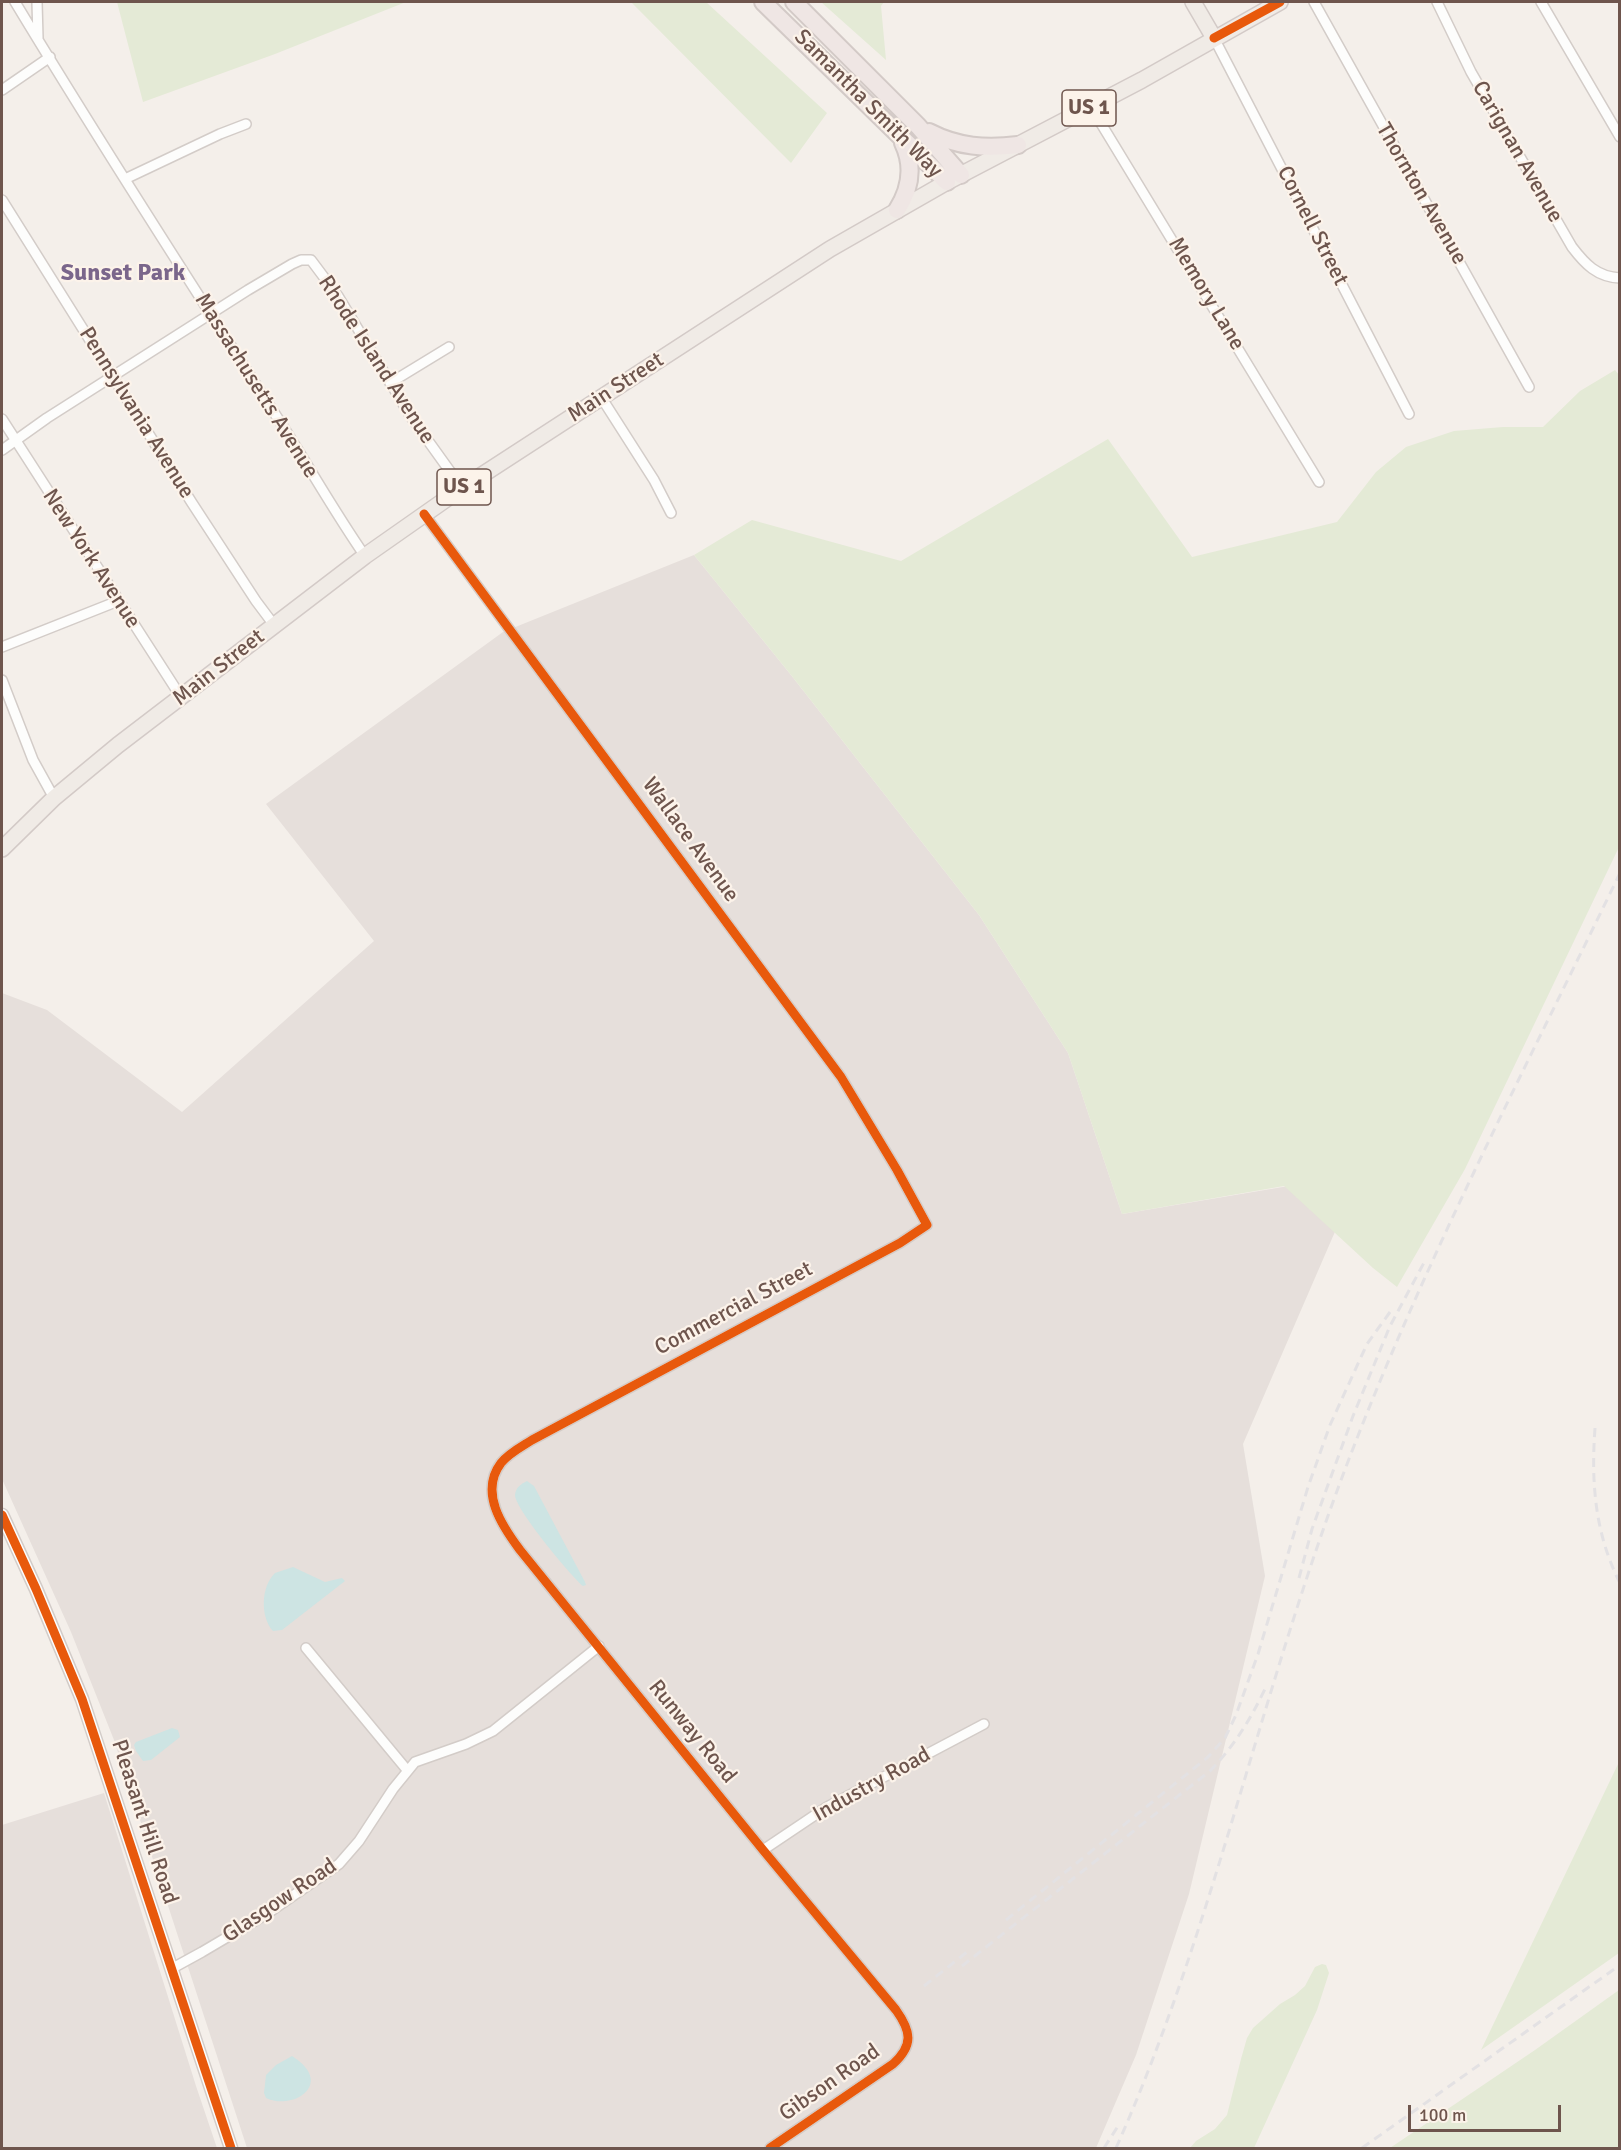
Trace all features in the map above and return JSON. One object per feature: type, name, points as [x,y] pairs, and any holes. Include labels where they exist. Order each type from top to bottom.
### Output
[{"type":"highway","name":"Samantha Smith Way","points":[[763,2],[895,132],[954,178]]},
{"type":"highway","name":"Samantha Smith Way","points":[[794,2],[941,150],[954,178]]},
{"type":"highway","points":[[918,126],[942,139],[964,146],[1018,145]]},
{"type":"highway","points":[[895,132],[908,156],[910,177],[904,198],[897,210]]},
{"type":"main road","points":[[1194,2],[1214,38]]},
{"type":"main road","name":"Main Street","points":[[2,849],[54,798],[118,745],[365,556],[462,488],[830,249],[954,178],[1142,80],[1280,2]]},
{"type":"street","name":"Massachusetts Avenue","points":[[15,2],[284,428],[339,520],[365,556]]},
{"type":"street","points":[[37,2],[38,38]]},
{"type":"street","name":"Thornton Avenue","points":[[1314,2],[1529,387]]},
{"type":"street","name":"Carignan Avenue","points":[[1437,2],[1471,72],[1572,247],[1590,268],[1606,276],[1620,278]]},
{"type":"street","points":[[1541,2],[1620,137]]},
{"type":"street","name":"Cornell Street","points":[[1214,38],[1409,414]]},
{"type":"street","points":[[2,90],[50,57]]},
{"type":"street","name":"Memory Lane","points":[[1091,107],[1319,482]]},
{"type":"street","points":[[126,179],[246,124]]},
{"type":"street","name":"Pennsylvania Avenue","points":[[2,200],[237,572],[274,625]]},
{"type":"street","name":"Rhode Island Avenue","points":[[210,313],[292,264],[301,260],[310,260],[338,296],[411,417],[462,488]]},
{"type":"street","points":[[2,450],[210,313]]},
{"type":"street","points":[[390,382],[449,347]]},
{"type":"street","points":[[601,398],[654,480],[671,513]]},
{"type":"street","name":"New York Avenue","points":[[2,419],[181,697]]},
{"type":"street","name":"Wallace Avenue","points":[[424,514],[841,1077],[913,1197]]},
{"type":"street","points":[[2,647],[118,601]]},
{"type":"street","points":[[2,680],[33,760],[54,798]]},
{"type":"street","name":"Commercial Street","points":[[532,1440],[900,1243],[927,1225],[913,1197]]},
{"type":"street","name":"Runway Road","points":[[532,1440],[508,1456],[498,1469],[493,1489],[495,1510],[504,1528],[763,1850],[896,2010],[907,2027],[907,2045]]},
{"type":"street","name":"Pleasant Hill Road","points":[[2,1515],[41,1600],[82,1699],[231,2148]]},
{"type":"street","name":"Glasgow Road","points":[[171,1969],[268,1913],[339,1864],[359,1841],[408,1770],[422,1758],[466,1744],[493,1731],[599,1646]]},
{"type":"street","points":[[306,1648],[408,1770]]},
{"type":"street","name":"Industry Road","points":[[763,1850],[827,1807],[984,1724]]},
{"type":"street","name":"Gibson Road","points":[[770,2148],[893,2064],[902,2056],[907,2045]]},
{"type":"shaded area","points":[[694,555],[979,915],[1068,1053],[1122,1214],[1360,1174],[1243,1444],[1265,1576],[1189,1894],[1136,2055],[1096,2148],[247,2148],[114,1740],[71,1632],[2,1479],[2,993],[47,1010],[182,1112],[374,941],[266,804],[503,632]]},
{"type":"shaded area","points":[[104,1793],[217,2148],[2,2148],[2,1825]]},
{"type":"green space","points":[[117,2],[406,2],[275,54],[143,102]]},
{"type":"green space","points":[[631,2],[706,2],[827,113],[791,163]]},
{"type":"green space","points":[[821,2],[884,2],[881,6],[886,60]]},
{"type":"green space","points":[[1615,370],[1620,376],[1619,847],[1465,1169],[1397,1287],[1373,1268],[1284,1186],[1122,1214],[1068,1053],[979,915],[694,555],[752,520],[901,561],[1108,439],[1192,557],[1337,522],[1376,472],[1406,447],[1454,431],[1543,427],[1580,391]]},
{"type":"green space","points":[[1619,1762],[1619,1953],[1481,2050]]},
{"type":"green space","points":[[1326,1965],[1329,1973],[1317,2010],[1254,2148],[1190,2148],[1196,2141],[1215,2129],[1227,2115],[1247,2038],[1253,2028],[1305,1986],[1315,1967]]},
{"type":"green space","points":[[1619,1990],[1619,2148],[1390,2148],[1535,2050]]},
{"type":"water","points":[[527,1481],[534,1486],[586,1585],[583,1586],[556,1557],[517,1503],[516,1490]]},
{"type":"water","points":[[293,1567],[325,1582],[342,1578],[345,1581],[282,1630],[273,1631],[264,1610],[267,1586],[275,1573]]},
{"type":"water","points":[[172,1728],[178,1730],[180,1737],[151,1760],[143,1761],[136,1751],[134,1745],[136,1742]]},
{"type":"water","points":[[292,2056],[305,2066],[310,2076],[310,2085],[306,2092],[288,2101],[266,2098],[264,2093],[266,2075],[276,2065]]},
{"type":"railway","points":[[1116,2148],[1147,2073],[1201,1921],[1296,1610],[1353,1448],[1387,1364],[1461,1199],[1620,873]]},
{"type":"railway","points":[[1299,1578],[1312,1529],[1353,1416],[1390,1326],[1426,1259]]},
{"type":"railway","points":[[1006,1920],[1208,1757],[1225,1738],[1236,1715],[1258,1654],[1308,1487],[1330,1425],[1367,1344],[1390,1312]]},
{"type":"railway","points":[[1595,1428],[1594,1469],[1600,1527],[1620,1583]]},
{"type":"railway","points":[[962,1966],[1210,1771],[1241,1732],[1266,1687]]},
{"type":"railway","points":[[924,1986],[967,1952]]},
{"type":"railway","points":[[1362,2148],[1620,1965]]},
{"type":"railway","points":[[1104,2148],[1120,2123]]},
{"type":"cycle path","points":[[1214,38],[1280,2]]},
{"type":"cycle path","points":[[424,514],[841,1077],[927,1225],[900,1243],[532,1440],[511,1453],[501,1463],[492,1485],[500,1520],[520,1550],[896,2010],[905,2025],[907,2044],[893,2064],[770,2148]]},
{"type":"cycle path","points":[[2,1515],[82,1699],[231,2148]]},
{"type":"district","name":"Sunset Park","points":[[123,274]]}]
